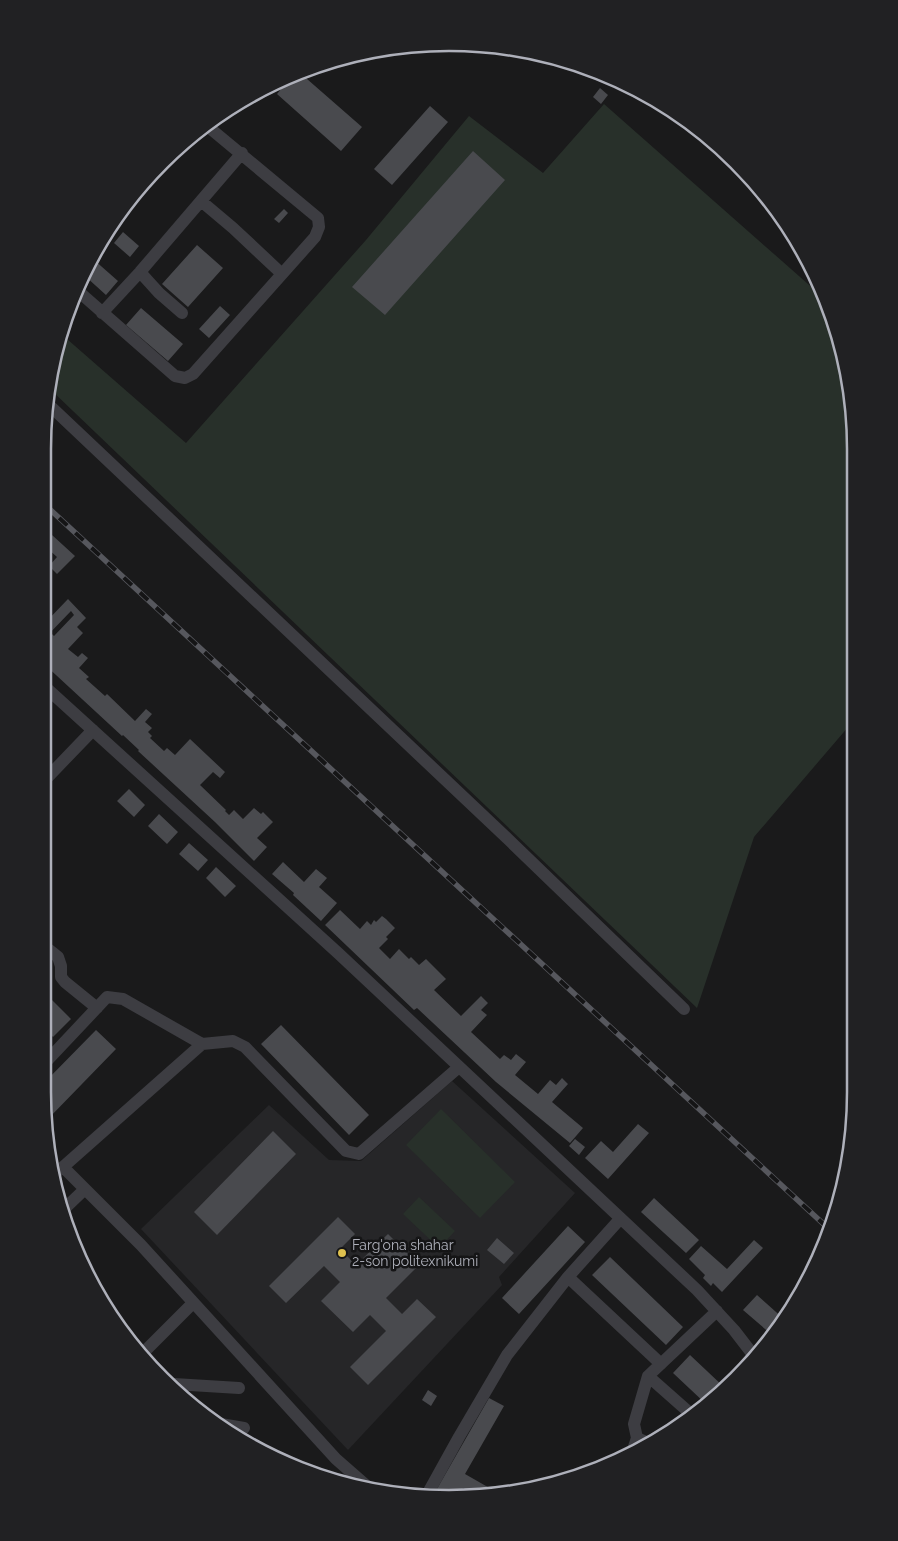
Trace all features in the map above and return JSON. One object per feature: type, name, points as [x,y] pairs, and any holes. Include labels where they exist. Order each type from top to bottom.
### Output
[{"type":"street","points":[[83,295],[175,376],[185,378],[193,374],[315,237],[319,227],[318,218],[212,130]]},
{"type":"street","points":[[102,313],[140,272],[242,153]]},
{"type":"street","points":[[201,201],[282,274]]},
{"type":"street","points":[[140,272],[159,293],[182,313]]},
{"type":"street","points":[[54,409],[684,1009]]},
{"type":"street","points":[[51,692],[338,953],[697,1290],[734,1330],[750,1351]]},
{"type":"street","points":[[51,774],[93,730]]},
{"type":"street","points":[[51,951],[58,957],[61,966],[61,977],[65,982],[97,1008]]},
{"type":"street","points":[[51,1050],[107,997],[123,999],[202,1044],[233,1041],[245,1047],[346,1151],[359,1154],[459,1067]]},
{"type":"street","points":[[202,1044],[59,1170],[85,1189],[141,1245],[336,1459],[359,1479]]},
{"type":"street","points":[[68,1205],[85,1189]]},
{"type":"street","points":[[430,1489],[458,1437],[507,1356],[568,1277],[620,1218]]},
{"type":"street","points":[[568,1277],[661,1364]]},
{"type":"street","points":[[146,1350],[193,1303]]},
{"type":"street","points":[[638,1442],[634,1424],[648,1376],[717,1311]]},
{"type":"street","points":[[648,1376],[687,1411]]},
{"type":"street","points":[[180,1384],[239,1388]]},
{"type":"street","points":[[233,1426],[244,1428]]},
{"type":"shaded area","points":[[604,104],[812,288],[826,321],[839,371],[846,423],[847,449],[847,728],[754,837],[697,1008],[55,394],[67,339],[186,443],[366,240],[469,116],[543,173]]},
{"type":"shaded area","name":"Farg'ona shahar 2-son politexnikumi","points":[[452,1081],[575,1193],[499,1277],[502,1285],[348,1450],[141,1229],[269,1105],[329,1160],[361,1161]]},
{"type":"shaded area","points":[[441,1109],[515,1182],[480,1218],[406,1145]]},
{"type":"shaded area","points":[[419,1197],[455,1231],[439,1248],[403,1214]]},
{"type":"building","points":[[306,78],[362,127],[341,151],[277,94],[281,89]]},
{"type":"building","points":[[600,88],[608,95],[601,104],[593,97]]},
{"type":"building","points":[[430,106],[448,122],[392,185],[374,169]]},
{"type":"building","points":[[473,151],[505,180],[385,315],[352,287]]},
{"type":"building","points":[[284,209],[288,213],[279,223],[274,219]]},
{"type":"building","points":[[123,232],[139,246],[130,257],[114,243]]},
{"type":"building","points":[[197,245],[223,268],[188,307],[162,284]]},
{"type":"building","points":[[98,263],[118,281],[106,295],[89,280]]},
{"type":"building","points":[[220,306],[230,315],[209,338],[199,329]]},
{"type":"building","points":[[141,308],[183,344],[168,361],[126,325]]},
{"type":"building","points":[[51,536],[75,556],[57,574],[51,568],[51,564],[57,557],[51,552]]},
{"type":"building","points":[[68,599],[86,618],[77,627],[83,633],[68,649],[78,657],[82,653],[88,658],[79,668],[89,677],[86,679],[105,696],[107,694],[135,721],[146,709],[152,714],[145,722],[152,728],[148,732],[152,736],[150,738],[164,751],[167,748],[175,755],[190,739],[225,772],[220,778],[213,772],[200,785],[229,815],[234,810],[243,819],[254,808],[261,814],[263,812],[273,822],[257,838],[267,847],[254,861],[139,750],[51,670],[51,633],[54,636],[74,615],[71,611],[51,632],[51,617]]},
{"type":"building","points":[[129,789],[145,805],[134,817],[117,801]]},
{"type":"building","points":[[159,814],[178,832],[167,844],[148,826]]},
{"type":"building","points":[[189,843],[208,860],[198,871],[179,854]]},
{"type":"building","points":[[283,862],[304,882],[316,869],[327,878],[319,887],[337,903],[321,921],[293,895],[294,893],[272,874]]},
{"type":"building","points":[[216,867],[236,886],[225,897],[206,878]]},
{"type":"building","points":[[340,910],[360,929],[367,921],[371,925],[374,920],[376,922],[382,916],[386,919],[395,928],[379,948],[390,959],[399,949],[409,959],[411,957],[419,965],[426,959],[446,979],[434,990],[461,1016],[481,996],[488,1003],[481,1010],[487,1015],[471,1032],[500,1059],[504,1055],[511,1060],[516,1054],[526,1062],[515,1075],[538,1094],[550,1080],[556,1085],[562,1078],[568,1084],[552,1102],[583,1128],[570,1143],[496,1082],[417,1008],[414,1010],[325,925]]},
{"type":"building","points":[[51,999],[71,1019],[53,1037],[51,1035]]},
{"type":"building","points":[[281,1025],[369,1115],[349,1135],[261,1044]]},
{"type":"building","points":[[96,1030],[116,1049],[52,1115],[51,1076]]},
{"type":"building","points":[[638,1124],[649,1133],[608,1179],[585,1158],[601,1141],[613,1152]]},
{"type":"building","points":[[273,1131],[296,1154],[217,1235],[194,1212]]},
{"type":"building","points":[[575,1139],[585,1147],[579,1155],[569,1146]]},
{"type":"building","points":[[654,1198],[699,1240],[686,1253],[641,1212]]},
{"type":"building","points":[[338,1217],[355,1234],[340,1249],[356,1265],[388,1234],[419,1265],[386,1298],[402,1314],[417,1299],[436,1317],[368,1385],[350,1367],[386,1331],[370,1315],[353,1332],[321,1301],[340,1282],[324,1266],[286,1303],[269,1286]]},
{"type":"building","points":[[568,1226],[585,1242],[519,1314],[502,1298]]},
{"type":"building","points":[[497,1238],[514,1253],[504,1264],[487,1250]]},
{"type":"building","points":[[754,1240],[763,1248],[722,1292],[713,1283],[711,1286],[703,1278],[705,1275],[689,1259],[701,1246],[727,1269]]},
{"type":"building","points":[[610,1257],[683,1327],[666,1345],[592,1275]]},
{"type":"building","points":[[757,1295],[779,1315],[767,1331],[743,1310]]},
{"type":"building","points":[[690,1355],[720,1383],[701,1399],[673,1373]]},
{"type":"building","points":[[428,1390],[437,1396],[431,1406],[422,1400]]},
{"type":"building","points":[[489,1398],[504,1406],[465,1474],[489,1487],[437,1490]]},
{"type":"railway","points":[[51,510],[824,1225]]},
{"type":"place","name":"Farg'ona shahar 2-son politexnikumi","points":[[342,1253]]}]
